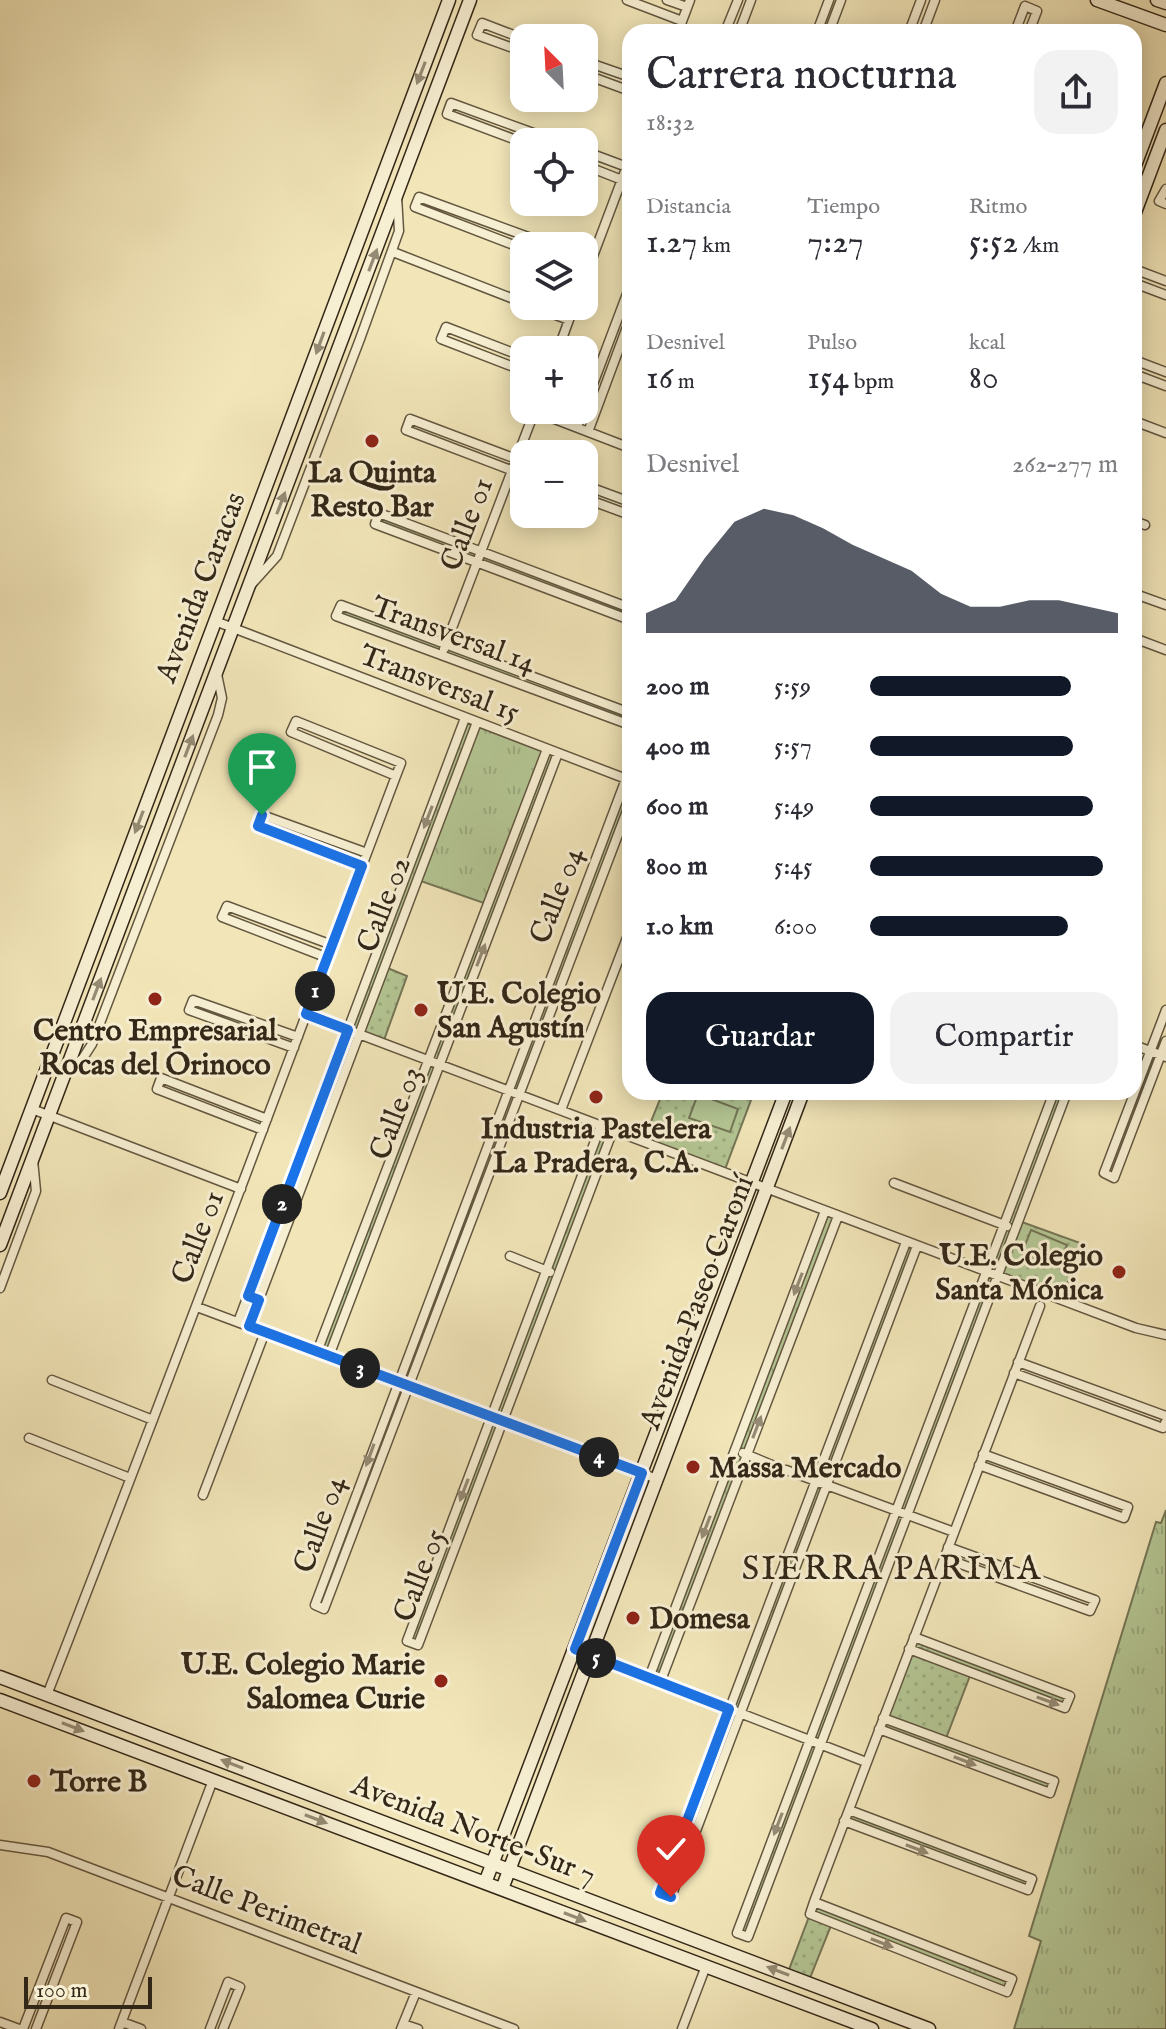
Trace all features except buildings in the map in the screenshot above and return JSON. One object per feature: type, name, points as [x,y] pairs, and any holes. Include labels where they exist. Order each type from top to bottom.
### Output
[{"type":"street","name":"Avenida Caracas","points":[[0,1193],[449,0]]},
{"type":"street","name":"Avenida Caracas","points":[[0,1245],[470,0]]},
{"type":"street","points":[[627,0],[682,21]]},
{"type":"street","points":[[667,0],[688,4],[681,24]]},
{"type":"street","points":[[728,24],[738,0]]},
{"type":"street","points":[[742,24],[751,0]]},
{"type":"street","points":[[819,24],[829,0]]},
{"type":"street","points":[[832,24],[841,0]]},
{"type":"street","points":[[912,24],[921,0]]},
{"type":"street","points":[[926,24],[935,0]]},
{"type":"street","points":[[1097,0],[1166,25]]},
{"type":"street","points":[[1157,0],[1166,3]]},
{"type":"street","points":[[1018,24],[1025,6],[1037,11],[1032,24]]},
{"type":"street","points":[[1153,21],[1166,34]]},
{"type":"street","points":[[510,34],[482,23],[477,35],[510,47]]},
{"type":"street","points":[[598,66],[622,74]]},
{"type":"street","points":[[598,79],[622,88]]},
{"type":"street","points":[[1142,147],[1166,83]]},
{"type":"street","points":[[510,138],[447,114],[451,103],[520,128]]},
{"type":"street","points":[[1142,194],[1166,130]]},
{"type":"street","points":[[598,154],[622,160]]},
{"type":"street","points":[[598,171],[622,180],[598,236]]},
{"type":"street","points":[[1166,189],[1159,201],[1166,204]]},
{"type":"street","name":"Avenida Caracas","points":[[250,586],[277,556],[393,252],[400,223],[397,195]]},
{"type":"street","points":[[510,244],[415,207],[419,197],[515,232]]},
{"type":"street","points":[[393,252],[510,298]]},
{"type":"street","points":[[1142,272],[1166,281]]},
{"type":"street","points":[[1142,286],[1166,295]]},
{"type":"street","points":[[598,372],[622,307]]},
{"type":"street","points":[[563,336],[569,320]]},
{"type":"street","points":[[510,352],[446,327],[441,339],[510,366]]},
{"type":"street","points":[[588,432],[622,341]]},
{"type":"street","points":[[1142,363],[1166,372]]},
{"type":"street","points":[[1142,377],[1166,386]]},
{"type":"street","points":[[510,456],[410,419],[406,430],[510,469]]},
{"type":"street","points":[[569,424],[622,445]]},
{"type":"street","points":[[1142,424],[1166,433]]},
{"type":"street","name":"Calle 01","points":[[442,655],[510,475]]},
{"type":"street","points":[[598,490],[622,499]]},
{"type":"street","points":[[598,503],[622,512]]},
{"type":"street","points":[[622,605],[379,513],[375,524],[622,617]]},
{"type":"street","points":[[541,587],[546,576]]},
{"type":"street","points":[[1142,596],[1166,605]]},
{"type":"street","points":[[601,609],[606,598]]},
{"type":"street","name":"Transversal 14","points":[[622,710],[341,605],[336,616],[622,722]]},
{"type":"street","name":"Transversal 15","points":[[215,621],[622,777]]},
{"type":"street","points":[[1142,641],[1166,650]]},
{"type":"street","points":[[518,683],[522,673]]},
{"type":"street","points":[[569,702],[574,692]]},
{"type":"street","name":"Calle 02","points":[[238,1322],[465,718]]},
{"type":"street","name":"Calle 01","points":[[47,1695],[197,1307],[401,763],[296,721],[291,732],[396,776]]},
{"type":"street","name":"Calle 02","points":[[249,1326],[477,722]]},
{"type":"street","name":"Calle 03","points":[[317,1352],[547,749]]},
{"type":"street","name":"Calle 03","points":[[329,1356],[558,753]]},
{"type":"street","points":[[444,774],[456,778]]},
{"type":"street","name":"Calle 04","points":[[622,794],[452,1236],[315,1605],[324,1609],[622,824]]},
{"type":"street","points":[[362,866],[258,826],[262,815],[367,853]]},
{"type":"street","points":[[406,876],[418,880]]},
{"type":"street","points":[[487,904],[499,908]]},
{"type":"street","points":[[328,958],[222,917],[227,906],[332,945]]},
{"type":"street","points":[[567,935],[579,939]]},
{"type":"street","points":[[561,1110],[622,951]]},
{"type":"street","points":[[294,1048],[189,1010],[193,1000],[298,1037]]},
{"type":"street","points":[[1142,1072],[1166,1010]]},
{"type":"street","points":[[306,1014],[1136,1328],[1166,1335]]},
{"type":"street","points":[[1132,1100],[1104,1173],[1114,1178],[1163,1056],[1166,1041]]},
{"type":"street","points":[[1142,1048],[1163,1056]]},
{"type":"street","points":[[330,1077],[341,1081]]},
{"type":"street","points":[[263,1130],[157,1089],[161,1078],[267,1119]]},
{"type":"street","name":"Avenida Paseo Caroní","points":[[485,1883],[783,1100]]},
{"type":"street","name":"Avenida Paseo Caroní","points":[[502,1889],[800,1100]]},
{"type":"street","points":[[1051,1100],[737,1933],[748,1937],[1064,1100]]},
{"type":"street","points":[[32,1109],[241,1189]]},
{"type":"street","name":"Calle 05","points":[[601,1125],[407,1641],[418,1645],[613,1130]]},
{"type":"street","points":[[1033,1147],[1045,1151]]},
{"type":"street","name":"Avenida Caracas","points":[[0,1288],[36,1191],[33,1159]]},
{"type":"street","points":[[293,1177],[304,1181]]},
{"type":"street","points":[[894,1183],[1015,1229]]},
{"type":"street","points":[[372,1207],[384,1210]]},
{"type":"street","points":[[649,1678],[825,1211]]},
{"type":"street","points":[[660,1683],[838,1216]]},
{"type":"street","points":[[452,1236],[465,1241]]},
{"type":"street","points":[[906,1242],[660,1893],[671,1897],[917,1246]]},
{"type":"street","points":[[510,1256],[558,1275]]},
{"type":"street","points":[[248,1296],[259,1300]]},
{"type":"street","points":[[814,1902],[1012,1979],[1007,1992],[810,1914],[814,1902],[844,1821],[849,1810],[866,1762],[1040,1306]]},
{"type":"street","points":[[197,1307],[657,1479]]},
{"type":"street","points":[[330,1317],[342,1322]]},
{"type":"street","points":[[422,1317],[434,1322]]},
{"type":"street","points":[[781,1328],[793,1332]]},
{"type":"street","points":[[203,1495],[265,1332]]},
{"type":"street","points":[[863,1357],[874,1361]]},
{"type":"street","points":[[1014,1373],[1163,1428],[1166,1418],[1018,1362]]},
{"type":"street","points":[[52,1380],[153,1420]]},
{"type":"street","points":[[941,1392],[952,1396]]},
{"type":"street","points":[[29,1438],[130,1478]]},
{"type":"street","points":[[735,1450],[772,1465]]},
{"type":"street","points":[[979,1465],[1124,1518],[1128,1507],[983,1454]]},
{"type":"street","points":[[786,1470],[954,1532]]},
{"type":"street","points":[[944,1558],[1090,1611],[1095,1600],[948,1547]]},
{"type":"street","points":[[691,1566],[703,1571]]},
{"type":"street","points":[[774,1592],[785,1596]]},
{"type":"street","points":[[855,1620],[866,1624]]},
{"type":"street","points":[[909,1649],[1065,1708],[1070,1696],[914,1637]]},
{"type":"street","points":[[575,1649],[866,1762]]},
{"type":"street","name":"Avenida Norte-Sur 7","points":[[0,1677],[929,2029]]},
{"type":"street","name":"Avenida Norte-Sur 7","points":[[0,1700],[872,2029]]},
{"type":"street","points":[[879,1729],[1050,1793],[1054,1781],[883,1718]]},
{"type":"street","points":[[141,2029],[121,2025],[213,1780]]},
{"type":"street","points":[[844,1821],[1028,1890],[1032,1879],[849,1810]]},
{"type":"street","points":[[462,1852],[488,1848],[503,1836]]},
{"type":"street","points":[[519,1844],[522,1862],[534,1879]]},
{"type":"street","name":"Calle Perimetral","points":[[0,1845],[48,1852],[514,2029]]},
{"type":"street","points":[[0,2022],[21,2029],[66,1918],[77,1922],[36,2029]]},
{"type":"street","points":[[682,2029],[706,1966]]},
{"type":"street","points":[[210,2029],[228,1982],[240,1987],[223,2029]]},
{"type":"street","points":[[416,1992],[402,2026],[418,2029]]},
{"type":"green space","points":[[379,513],[622,605],[622,617],[375,524]]},
{"type":"green space","points":[[341,605],[622,710],[622,722],[336,616]]},
{"type":"green space","points":[[465,718],[558,753],[329,1356],[317,1352],[487,904],[418,880],[249,1327],[238,1322]]},
{"type":"green space","points":[[622,790],[622,824],[324,1609],[315,1605]]},
{"type":"green space","points":[[385,967],[407,976],[383,1043],[359,1034]]},
{"type":"green space","points":[[660,1100],[751,1100],[724,1172],[643,1141]]},
{"type":"green space","points":[[696,1100],[714,1100],[738,1109],[730,1132],[689,1118]]},
{"type":"green space","points":[[1051,1100],[1064,1100],[748,1937],[737,1933]]},
{"type":"green space","points":[[601,1125],[613,1130],[418,1645],[407,1641]]},
{"type":"green space","points":[[825,1211],[838,1216],[660,1683],[649,1678]]},
{"type":"green space","points":[[1019,1221],[1083,1244],[1061,1300],[998,1276]]},
{"type":"green space","points":[[1031,1230],[1067,1245],[1057,1268],[1022,1253]]},
{"type":"green space","points":[[906,1242],[917,1246],[671,1897],[660,1893]]},
{"type":"green space","points":[[1166,1510],[1166,2029],[1014,2029],[1041,1941],[1029,1936],[1156,1522],[1161,1523]]},
{"type":"green space","points":[[914,1637],[1070,1696],[1065,1708],[909,1649]]},
{"type":"green space","points":[[909,1649],[971,1673],[945,1741],[883,1718]]},
{"type":"green space","points":[[883,1718],[1054,1781],[1050,1793],[879,1729]]},
{"type":"green space","points":[[849,1810],[1032,1879],[1028,1890],[844,1821]]},
{"type":"green space","points":[[814,1902],[1012,1979],[1007,1992],[810,1914]]},
{"type":"green space","points":[[810,1914],[832,1923],[808,1983],[787,1975]]},
{"type":"place","name":"La Quinta Resto Bar","points":[[372,441]]},
{"type":"place","name":"Centro Empresarial Rocas del Orinoco","points":[[155,999]]},
{"type":"place","name":"U.E. Colegio San Agustín","points":[[421,1010]]},
{"type":"place","name":"Industria Pastelera La Pradera, C.A.","points":[[596,1097]]},
{"type":"place","name":"U.E. Colegio Santa Mónica","points":[[1119,1272]]},
{"type":"place","name":"Massa Mercado","points":[[693,1467]]},
{"type":"place","name":"Domesa","points":[[633,1618]]},
{"type":"place","name":"U.E. Colegio Marie Salomea Curie","points":[[441,1681]]},
{"type":"place","name":"Torre B","points":[[34,1781]]},
{"type":"district","name":"SIERRA PARIMA","points":[[892,1567]]},
{"type":"route","points":[[262,815],[258,826],[362,866],[306,1014],[348,1030],[248,1296],[259,1300],[249,1326],[642,1473],[575,1649],[729,1709],[660,1893],[671,1897]]}]
